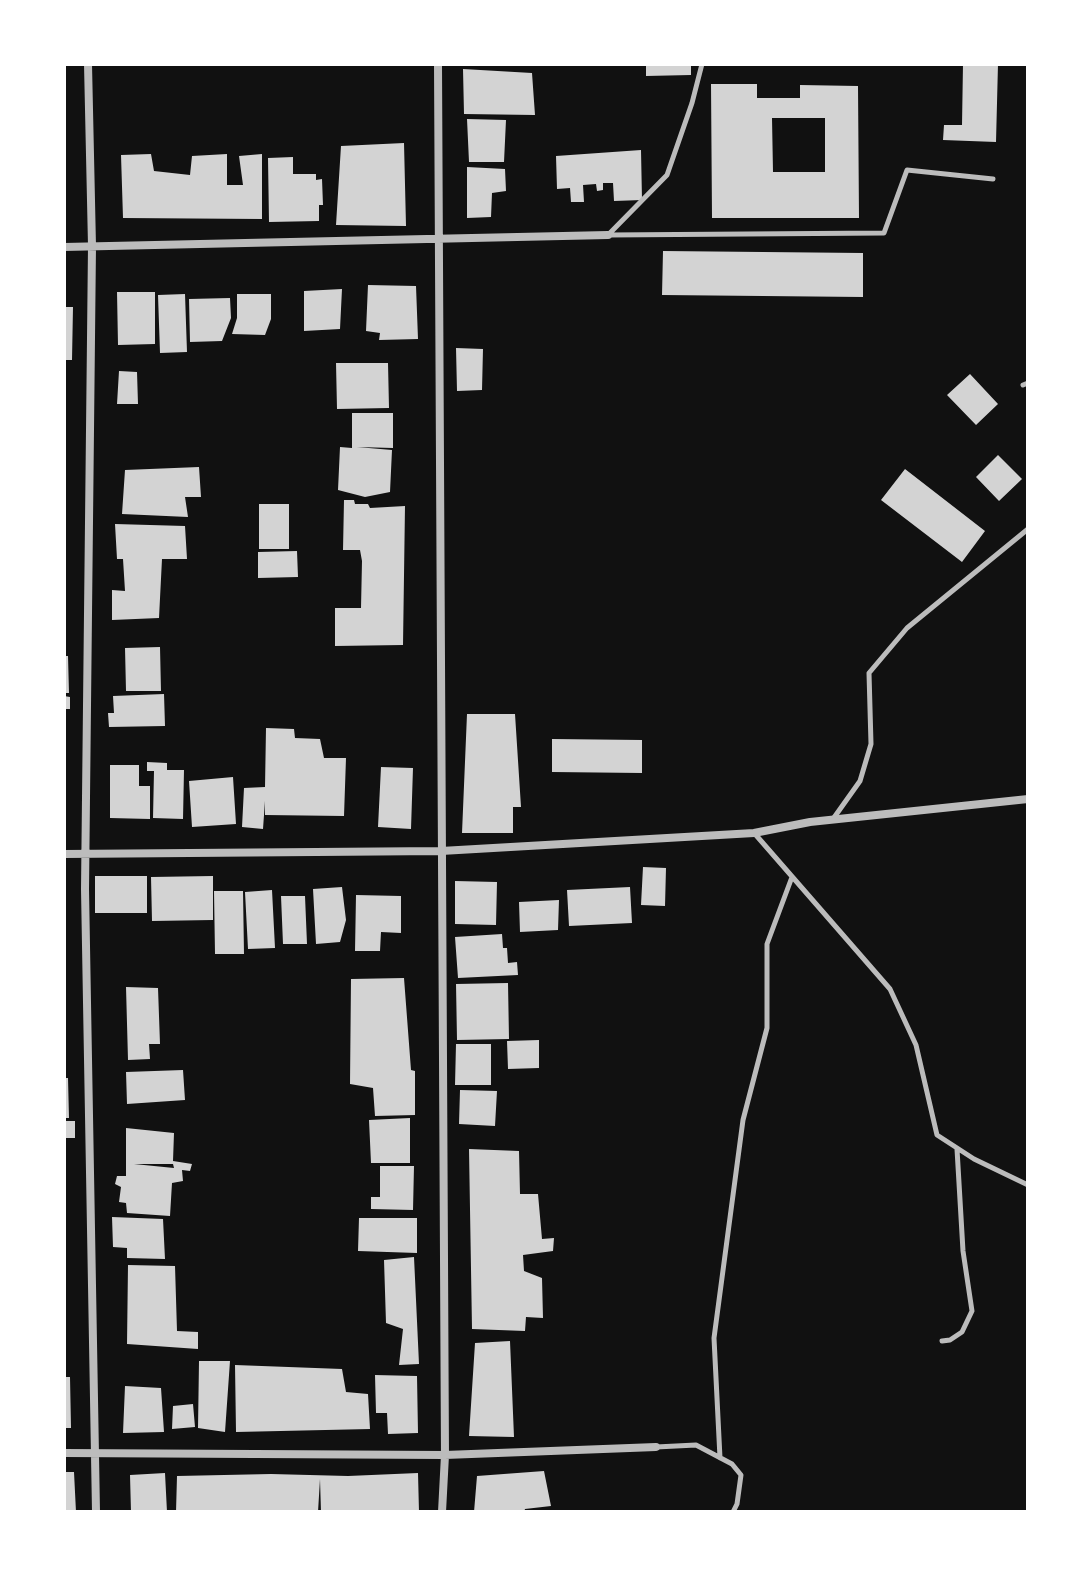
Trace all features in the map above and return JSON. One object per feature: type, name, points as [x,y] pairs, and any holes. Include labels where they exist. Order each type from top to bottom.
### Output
[{"type":"street","points":[[88,64],[92,246],[86,853],[96,1512]]},
{"type":"street","points":[[438,64],[445,1455],[442,1512]]},
{"type":"street","points":[[64,247],[608,235]]},
{"type":"street","points":[[64,854],[441,851],[754,833],[832,819],[1028,799]]},
{"type":"street","points":[[64,1453],[445,1455],[656,1447]]},
{"type":"lane","points":[[608,235],[667,175],[702,64]]},
{"type":"lane","points":[[608,235],[884,233],[907,170],[993,179]]},
{"type":"lane","points":[[832,819],[860,781],[871,744],[869,673],[907,628],[1028,529]]},
{"type":"lane","points":[[754,833],[890,989],[916,1045],[937,1135],[1028,1185]]},
{"type":"lane","points":[[720,1458],[714,1338],[743,1120],[767,1028],[767,944],[792,877]]},
{"type":"lane","points":[[942,1341],[962,1332],[972,1311],[963,1251],[957,1148]]},
{"type":"lane","points":[[656,1447],[696,1445],[732,1464],[741,1475],[733,1512]]},
{"type":"building","points":[[646,64],[691,64],[691,75],[646,76]]},
{"type":"building","points":[[963,64],[998,64],[996,142],[943,140],[944,125],[962,125]]},
{"type":"building","points":[[463,69],[532,73],[535,115],[464,114]]},
{"type":"building","points":[[711,84],[757,84],[757,98],[800,98],[800,85],[858,86],[859,218],[712,218]],"holes":[[[772,118],[825,118],[825,172],[773,172]]]},
{"type":"building","points":[[467,119],[506,120],[504,162],[469,162]]},
{"type":"building","points":[[404,143],[406,226],[336,225],[341,146]]},
{"type":"building","points":[[641,150],[642,200],[614,201],[613,183],[603,183],[603,190],[597,191],[596,184],[583,185],[584,202],[571,202],[570,188],[557,189],[556,156]]},
{"type":"building","points":[[151,154],[154,171],[190,175],[192,156],[227,154],[227,185],[243,185],[239,156],[262,154],[262,219],[123,218],[121,155]]},
{"type":"building","points":[[293,157],[293,174],[316,174],[316,180],[322,179],[323,205],[319,205],[319,221],[269,222],[268,158]]},
{"type":"building","points":[[467,167],[505,169],[506,191],[492,193],[491,217],[467,218]]},
{"type":"building","points":[[663,251],[863,253],[863,297],[662,295]]},
{"type":"building","points":[[368,285],[416,286],[418,339],[379,340],[380,333],[366,331]]},
{"type":"building","points":[[342,289],[340,329],[304,331],[304,291]]},
{"type":"building","points":[[117,292],[155,292],[155,344],[118,345]]},
{"type":"building","points":[[185,294],[187,352],[160,353],[158,295]]},
{"type":"building","points":[[237,294],[271,294],[271,319],[265,335],[232,334],[237,318]]},
{"type":"building","points":[[230,298],[231,318],[222,341],[190,342],[189,299]]},
{"type":"building","points":[[64,307],[73,307],[72,360],[64,360]]},
{"type":"building","points":[[456,348],[483,349],[482,390],[457,391]]},
{"type":"building","points":[[336,363],[388,363],[389,408],[337,409]]},
{"type":"building","points":[[119,371],[137,372],[138,404],[117,404]]},
{"type":"building","points":[[970,374],[998,404],[976,425],[947,395]]},
{"type":"building","points":[[352,413],[393,413],[393,448],[357,447],[392,450],[390,492],[365,497],[338,490],[340,447],[352,448]]},
{"type":"building","points":[[998,455],[1022,479],[999,501],[976,477]]},
{"type":"building","points":[[199,467],[201,497],[185,497],[188,517],[122,514],[125,470]]},
{"type":"building","points":[[905,469],[985,531],[962,562],[881,500]]},
{"type":"building","points":[[344,500],[368,504],[370,508],[405,506],[403,645],[335,646],[335,608],[361,608],[360,550],[343,550]]},
{"type":"building","points":[[259,504],[289,504],[289,549],[259,549]]},
{"type":"building","points":[[115,524],[185,526],[187,559],[162,559],[159,618],[112,620],[112,590],[125,591],[123,559],[117,559]]},
{"type":"building","points":[[297,551],[298,577],[258,578],[258,552]]},
{"type":"building","points":[[160,647],[161,691],[126,691],[125,648]]},
{"type":"building","points":[[64,656],[68,656],[69,693],[64,693]]},
{"type":"building","points":[[164,694],[165,726],[109,727],[108,713],[114,713],[113,696]]},
{"type":"building","points":[[64,696],[70,697],[70,709],[64,709]]},
{"type":"building","points":[[467,714],[515,714],[521,807],[513,807],[513,833],[462,833]]},
{"type":"building","points":[[266,728],[294,729],[295,738],[320,739],[324,758],[346,758],[344,816],[265,815],[265,801],[263,829],[242,827],[244,788],[265,787]]},
{"type":"building","points":[[552,739],[642,740],[642,773],[552,772]]},
{"type":"building","points":[[147,762],[167,763],[167,770],[184,770],[183,819],[153,818],[154,771],[147,771]]},
{"type":"building","points":[[110,765],[139,765],[139,786],[150,786],[150,819],[110,818]]},
{"type":"building","points":[[381,767],[413,768],[411,829],[378,827]]},
{"type":"building","points":[[233,777],[236,824],[192,827],[189,781]]},
{"type":"building","points":[[643,867],[666,868],[665,906],[641,905]]},
{"type":"building","points":[[95,876],[147,876],[147,913],[95,913]]},
{"type":"building","points":[[213,876],[213,920],[152,921],[151,877]]},
{"type":"building","points":[[455,881],[497,882],[496,925],[455,924]]},
{"type":"building","points":[[342,887],[346,920],[340,942],[316,944],[313,889]]},
{"type":"building","points":[[630,887],[632,923],[569,926],[567,890]]},
{"type":"building","points":[[272,890],[275,948],[248,949],[245,892]]},
{"type":"building","points":[[214,891],[243,891],[244,954],[215,954]]},
{"type":"building","points":[[356,895],[401,896],[401,933],[381,932],[380,951],[355,951]]},
{"type":"building","points":[[281,896],[305,896],[307,944],[283,944]]},
{"type":"building","points":[[559,900],[558,930],[520,932],[519,902]]},
{"type":"building","points":[[502,934],[508,963],[517,962],[518,975],[458,978],[455,937]]},
{"type":"building","points":[[404,978],[411,1070],[415,1071],[415,1115],[375,1116],[373,1088],[350,1084],[351,979]]},
{"type":"building","points":[[508,983],[509,1039],[457,1040],[456,984]]},
{"type":"building","points":[[126,987],[158,988],[160,1044],[149,1044],[150,1059],[128,1060]]},
{"type":"building","points":[[539,1040],[539,1068],[508,1069],[507,1041]]},
{"type":"building","points":[[456,1044],[491,1044],[491,1085],[455,1085]]},
{"type":"building","points":[[183,1070],[185,1100],[127,1104],[126,1072]]},
{"type":"building","points":[[64,1078],[68,1078],[69,1118],[64,1118]]},
{"type":"building","points":[[460,1090],[497,1091],[495,1126],[459,1124]]},
{"type":"building","points":[[410,1118],[410,1163],[371,1163],[369,1120]]},
{"type":"building","points":[[64,1121],[75,1121],[75,1138],[64,1138]]},
{"type":"building","points":[[126,1128],[174,1133],[173,1161],[192,1164],[190,1171],[182,1170],[183,1181],[172,1183],[170,1216],[127,1213],[126,1203],[119,1202],[121,1187],[115,1184],[117,1176],[126,1176]],"holes":[[[134,1164],[173,1164],[174,1168]]]},
{"type":"building","points":[[469,1149],[519,1151],[520,1194],[538,1194],[542,1239],[554,1238],[553,1251],[523,1255],[524,1271],[542,1278],[543,1318],[526,1317],[525,1331],[472,1329]]},
{"type":"building","points":[[380,1166],[414,1166],[413,1210],[371,1209],[371,1197],[380,1197]]},
{"type":"building","points":[[112,1217],[163,1219],[165,1259],[127,1258],[127,1248],[113,1247]]},
{"type":"building","points":[[359,1218],[417,1218],[417,1253],[358,1251]]},
{"type":"building","points":[[414,1257],[419,1364],[399,1365],[403,1329],[386,1323],[384,1260]]},
{"type":"building","points":[[128,1265],[175,1266],[177,1331],[198,1332],[198,1349],[127,1344]]},
{"type":"building","points":[[510,1341],[514,1437],[469,1436],[475,1343]]},
{"type":"building","points":[[199,1361],[230,1361],[225,1432],[198,1428]]},
{"type":"building","points":[[235,1365],[342,1369],[346,1392],[368,1394],[370,1429],[236,1432]]},
{"type":"building","points":[[375,1375],[417,1376],[418,1433],[388,1434],[387,1413],[376,1413]]},
{"type":"building","points":[[64,1377],[70,1377],[71,1428],[64,1428]]},
{"type":"building","points":[[125,1386],[161,1388],[164,1432],[123,1433]]},
{"type":"building","points":[[193,1404],[195,1427],[172,1429],[173,1406]]},
{"type":"building","points":[[544,1471],[551,1506],[525,1509],[524,1512],[474,1512],[477,1476]]},
{"type":"building","points":[[64,1472],[74,1472],[76,1512],[64,1512]]},
{"type":"building","points":[[165,1473],[167,1512],[131,1512],[130,1475]]},
{"type":"building","points":[[418,1473],[419,1512],[321,1512],[320,1479],[318,1512],[176,1512],[177,1476]]}]
